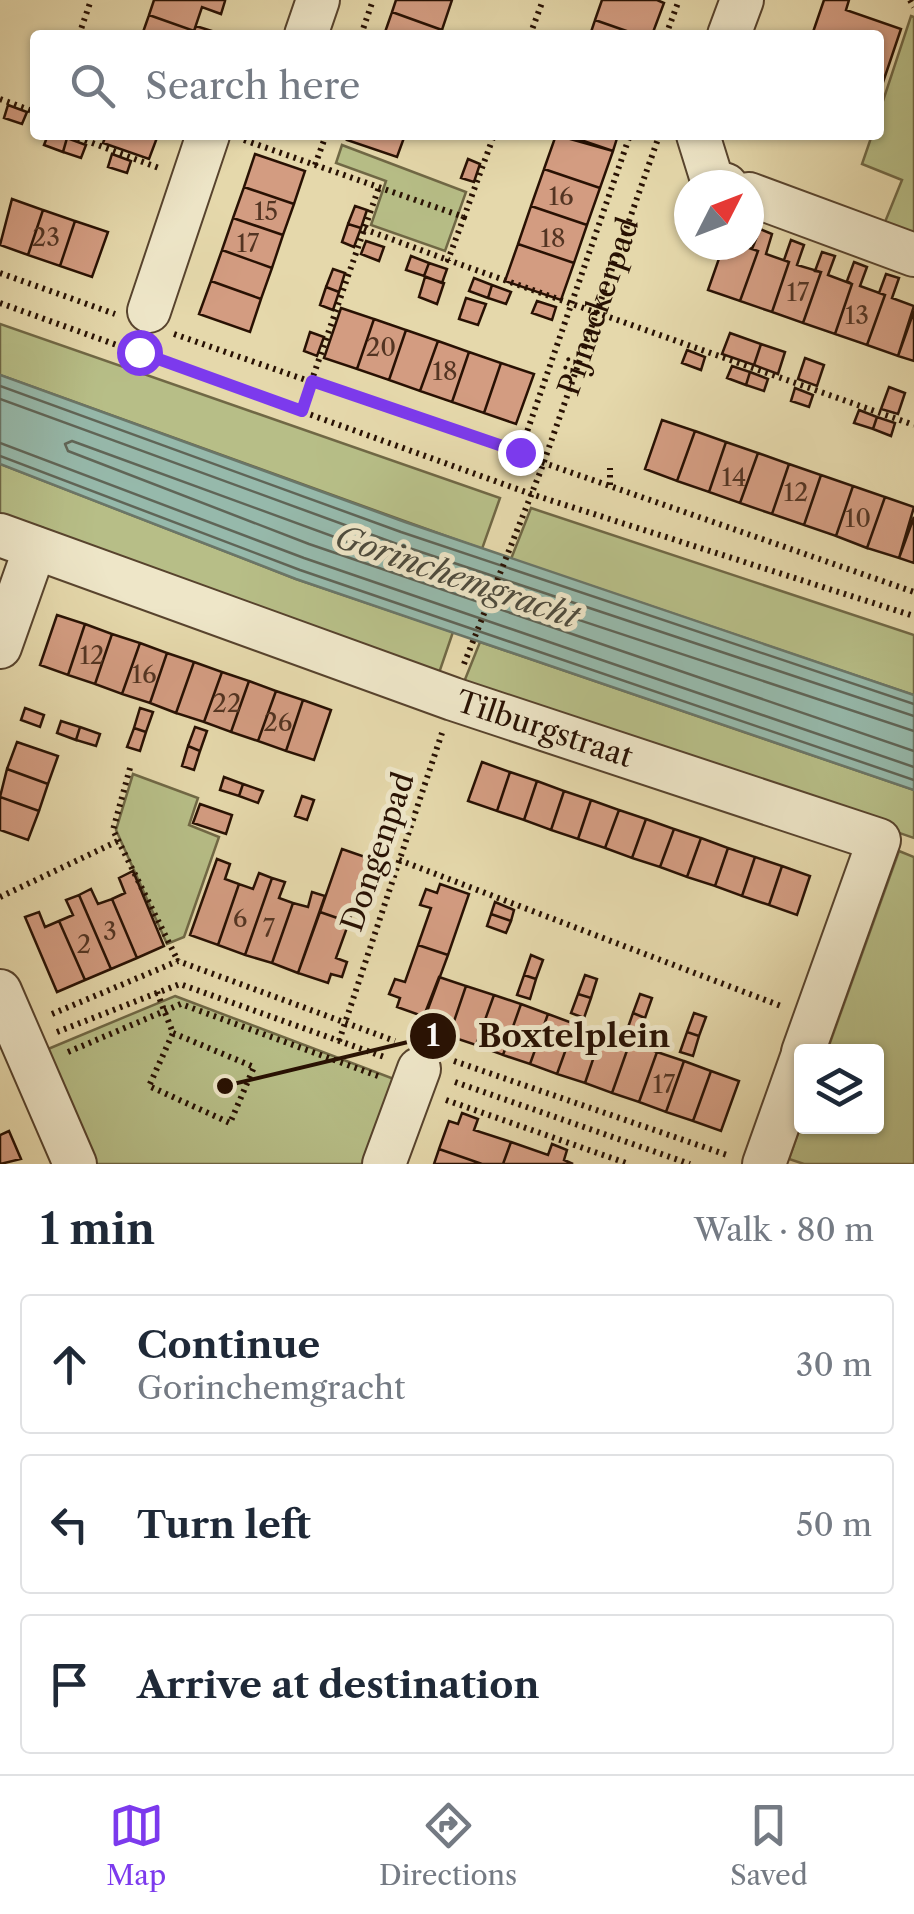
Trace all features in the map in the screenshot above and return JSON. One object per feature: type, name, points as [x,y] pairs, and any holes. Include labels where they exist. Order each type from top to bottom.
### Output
[{"type":"street","points":[[308,30],[318,0]]},
{"type":"street","points":[[731,30],[742,0]]},
{"type":"street","points":[[147,320],[206,140]]},
{"type":"street","points":[[701,140],[719,170]]},
{"type":"street","points":[[764,199],[914,255]]},
{"type":"street","points":[[0,647],[18,541]]},
{"type":"street","name":"Tilburgstraat","points":[[18,541],[457,688],[879,840],[806,1042],[750,1161]]},
{"type":"street","points":[[19,1033],[76,1164]]},
{"type":"street","points":[[384,1164],[417,1064]]},
{"type":"path","points":[[81,30],[91,0]]},
{"type":"path","points":[[363,30],[373,0]]},
{"type":"path","points":[[532,30],[543,0]]},
{"type":"path","points":[[668,30],[679,0]]},
{"type":"path","points":[[0,99],[30,110]]},
{"type":"path","points":[[84,140],[190,180]]},
{"type":"path","points":[[243,140],[464,217]]},
{"type":"path","points":[[315,165],[324,140]]},
{"type":"path","points":[[448,260],[492,140]]},
{"type":"path","points":[[520,452],[568,304],[628,140]]},
{"type":"path","name":"Pijnackerpad","points":[[514,534],[597,315],[657,140]]},
{"type":"path","points":[[302,411],[378,187]]},
{"type":"path","points":[[364,229],[914,426]]},
{"type":"path","points":[[0,274],[147,320],[914,592]]},
{"type":"path","points":[[0,303],[531,494],[914,616]]},
{"type":"path","points":[[610,468],[610,485]]},
{"type":"path","name":"Dongenpad","points":[[339,1041],[457,688],[514,534]]},
{"type":"path","points":[[130,768],[113,830],[178,962],[344,1024],[417,1064],[629,1164]]},
{"type":"path","points":[[0,896],[118,841]]},
{"type":"path","points":[[399,860],[806,1042]]},
{"type":"path","points":[[19,1033],[178,962]]},
{"type":"path","points":[[19,1033],[180,984],[339,1041],[750,1161]]},
{"type":"path","points":[[157,992],[173,1033],[254,1067],[230,1123],[150,1086],[173,1033]]},
{"type":"path","points":[[19,1033],[164,1011],[181,1004],[417,1064],[690,1164]]},
{"type":"green space","points":[[911,16],[914,17],[914,233],[885,222],[902,180],[862,164],[870,140],[884,140],[884,98]]},
{"type":"green space","points":[[342,145],[466,192],[445,251],[371,225],[386,181],[336,163]]},
{"type":"green space","points":[[0,324],[500,498],[482,549],[0,375]]},
{"type":"green space","points":[[0,464],[296,579],[453,632],[438,676],[0,525]]},
{"type":"green space","points":[[531,508],[914,635],[914,695],[511,559]]},
{"type":"green space","points":[[480,642],[914,790],[914,838],[464,682]]},
{"type":"green space","points":[[133,774],[198,798],[189,825],[219,837],[184,937],[167,944],[116,830]]},
{"type":"green space","points":[[899,851],[914,857],[914,1164],[804,1164],[789,1159],[798,1134],[884,1134],[884,1044],[830,1044]]},
{"type":"green space","points":[[175,996],[394,1079],[364,1164],[92,1164],[48,1049]]},
{"type":"water","name":"Gorinchemgracht","points":[[0,375],[405,522],[914,695],[914,790],[296,579],[0,464]]},
{"type":"building","points":[[154,0],[225,1],[221,14],[202,7],[194,30],[149,15]]},
{"type":"building","points":[[396,0],[452,0],[442,30],[392,12]]},
{"type":"building","points":[[602,0],[664,3],[654,30],[624,30],[595,20]]},
{"type":"building","points":[[824,0],[849,0],[846,10],[901,29],[884,79],[884,30],[814,30]]},
{"type":"building","points":[[392,12],[442,30],[386,30]]},
{"type":"building","points":[[149,15],[191,30],[144,30]]},
{"type":"building","points":[[595,20],[624,30],[592,30]]},
{"type":"building","points":[[8,105],[27,112],[22,124],[4,118]]},
{"type":"building","points":[[46,140],[66,140],[63,152],[44,145]]},
{"type":"building","points":[[66,140],[86,145],[81,158],[63,152]]},
{"type":"building","points":[[104,140],[156,140],[149,159],[103,143]]},
{"type":"building","points":[[347,140],[403,140],[397,157]]},
{"type":"building","points":[[554,140],[574,140],[613,151],[600,188],[544,169]]},
{"type":"building","points":[[581,140],[616,140],[613,151]]},
{"type":"building","points":[[112,154],[131,161],[127,173],[108,167]]},
{"type":"building","points":[[255,154],[305,171],[294,204],[244,187]]},
{"type":"building","points":[[468,159],[480,164],[474,182],[461,178]]},
{"type":"building","points":[[544,169],[600,188],[587,225],[531,206]]},
{"type":"building","points":[[244,187],[294,204],[283,235],[233,218]]},
{"type":"building","points":[[12,199],[43,210],[28,255],[0,245]]},
{"type":"building","points":[[355,206],[367,210],[361,228],[348,224]]},
{"type":"building","points":[[531,206],[587,225],[574,263],[518,244]]},
{"type":"building","points":[[43,210],[75,221],[60,266],[28,255]]},
{"type":"building","points":[[233,218],[283,235],[272,268],[222,250]]},
{"type":"building","points":[[75,221],[108,232],[92,277],[60,266]]},
{"type":"building","points":[[348,224],[361,228],[354,247],[342,242]]},
{"type":"building","points":[[764,231],[772,234],[766,254],[789,262],[772,312],[740,301],[755,260],[764,260]]},
{"type":"building","points":[[791,240],[804,245],[797,265],[821,272],[803,323],[772,312],[789,262],[784,260]]},
{"type":"building","points":[[366,241],[384,247],[379,261],[361,254]]},
{"type":"building","points":[[518,244],[574,263],[561,300],[505,281]]},
{"type":"building","points":[[222,250],[272,268],[261,299],[211,281]]},
{"type":"building","points":[[822,252],[835,256],[828,275],[852,284],[835,334],[803,323],[821,272],[815,271]]},
{"type":"building","points":[[411,256],[429,263],[424,276],[406,270]]},
{"type":"building","points":[[718,260],[755,260],[740,301],[708,290]]},
{"type":"building","points":[[854,262],[867,267],[860,286],[885,295],[867,345],[835,334],[852,284],[847,281]]},
{"type":"building","points":[[429,263],[447,269],[442,283],[424,276]]},
{"type":"building","points":[[333,269],[345,273],[339,292],[326,287]]},
{"type":"building","points":[[886,274],[899,278],[892,298],[914,306],[898,356],[867,345],[885,295],[879,293]]},
{"type":"building","points":[[425,277],[444,283],[437,304],[419,297]]},
{"type":"building","points":[[474,278],[492,285],[488,298],[469,291]]},
{"type":"building","points":[[211,281],[261,299],[250,332],[199,314]]},
{"type":"building","points":[[492,285],[511,292],[506,304],[488,298]]},
{"type":"building","points":[[326,287],[339,292],[333,310],[320,305]]},
{"type":"building","points":[[466,298],[486,304],[478,325],[459,319]]},
{"type":"building","points":[[537,301],[556,307],[552,320],[532,313]]},
{"type":"building","points":[[341,308],[374,319],[357,369],[324,358]]},
{"type":"building","points":[[914,311],[914,361],[898,356]]},
{"type":"building","points":[[374,319],[406,330],[389,380],[357,369]]},
{"type":"building","points":[[406,330],[438,341],[420,391],[389,380]]},
{"type":"building","points":[[310,332],[324,337],[317,356],[304,351]]},
{"type":"building","points":[[730,333],[761,344],[754,365],[722,354]]},
{"type":"building","points":[[438,341],[469,352],[452,402],[420,391]]},
{"type":"building","points":[[761,344],[785,352],[778,374],[754,365]]},
{"type":"building","points":[[687,350],[705,357],[701,370],[682,363]]},
{"type":"building","points":[[469,352],[501,363],[484,413],[452,402]]},
{"type":"building","points":[[805,358],[824,365],[817,386],[798,379]]},
{"type":"building","points":[[501,363],[534,374],[516,424],[484,413]]},
{"type":"building","points":[[732,366],[750,372],[746,385],[727,378]]},
{"type":"building","points":[[750,372],[768,379],[764,391],[746,385]]},
{"type":"building","points":[[889,387],[905,393],[898,414],[881,409]]},
{"type":"building","points":[[795,388],[813,395],[809,407],[791,401]]},
{"type":"building","points":[[859,410],[877,417],[873,429],[854,423]]},
{"type":"building","points":[[877,417],[895,423],[891,436],[873,429]]},
{"type":"building","points":[[662,420],[695,431],[677,481],[645,469]]},
{"type":"building","points":[[695,431],[726,442],[709,492],[677,481]]},
{"type":"building","points":[[726,442],[758,453],[740,503],[709,492]]},
{"type":"building","points":[[758,453],[789,464],[772,514],[740,503]]},
{"type":"building","points":[[789,464],[821,475],[804,525],[772,514]]},
{"type":"building","points":[[821,475],[853,486],[836,536],[804,525]]},
{"type":"building","points":[[853,486],[885,497],[867,548],[836,536]]},
{"type":"building","points":[[885,497],[914,507],[899,558],[867,548]]},
{"type":"building","points":[[914,517],[914,563],[899,558]]},
{"type":"building","points":[[57,615],[85,624],[68,675],[40,665]]},
{"type":"building","points":[[85,624],[112,634],[95,684],[68,675]]},
{"type":"building","points":[[112,634],[140,643],[122,694],[95,684]]},
{"type":"building","points":[[140,643],[167,653],[150,703],[122,694]]},
{"type":"building","points":[[167,653],[194,662],[176,713],[150,703]]},
{"type":"building","points":[[194,662],[222,672],[204,722],[176,713]]},
{"type":"building","points":[[222,672],[249,681],[231,732],[204,722]]},
{"type":"building","points":[[249,681],[276,691],[258,741],[231,732]]},
{"type":"building","points":[[276,691],[303,700],[286,751],[258,741]]},
{"type":"building","points":[[303,700],[331,710],[314,760],[286,751]]},
{"type":"building","points":[[25,708],[44,715],[40,727],[21,720]]},
{"type":"building","points":[[140,708],[153,712],[146,732],[134,728]]},
{"type":"building","points":[[61,721],[80,727],[76,740],[57,733]]},
{"type":"building","points":[[80,727],[100,734],[96,746],[76,740]]},
{"type":"building","points":[[195,727],[207,731],[200,751],[188,746]]},
{"type":"building","points":[[134,728],[146,732],[140,751],[127,747]]},
{"type":"building","points":[[17,742],[58,756],[48,784],[7,769]]},
{"type":"building","points":[[188,746],[200,751],[194,770],[182,766]]},
{"type":"building","points":[[482,762],[510,772],[497,811],[468,801]]},
{"type":"building","points":[[7,769],[48,784],[39,811],[0,797]]},
{"type":"building","points":[[510,772],[537,781],[524,820],[497,811]]},
{"type":"building","points":[[224,777],[243,784],[239,796],[220,790]]},
{"type":"building","points":[[537,781],[564,791],[551,830],[524,820]]},
{"type":"building","points":[[243,784],[263,791],[258,803],[239,796]]},
{"type":"building","points":[[564,791],[591,800],[578,839],[551,830]]},
{"type":"building","points":[[302,796],[314,800],[307,820],[295,816]]},
{"type":"building","points":[[0,797],[39,811],[28,840],[0,830]]},
{"type":"building","points":[[591,800],[619,810],[605,848],[578,839]]},
{"type":"building","points":[[200,804],[232,815],[226,834],[193,823]]},
{"type":"building","points":[[619,810],[646,819],[632,858],[605,848]]},
{"type":"building","points":[[646,819],[674,829],[660,867],[632,858]]},
{"type":"building","points":[[674,829],[701,838],[687,877],[660,867]]},
{"type":"building","points":[[701,838],[728,848],[715,886],[687,877]]},
{"type":"building","points":[[728,848],[755,857],[742,896],[715,886]]},
{"type":"building","points":[[342,849],[371,859],[368,869],[378,872],[372,888],[362,884],[349,922],[320,912]]},
{"type":"building","points":[[755,857],[782,866],[769,905],[742,896]]},
{"type":"building","points":[[217,859],[230,864],[225,879],[239,884],[218,945],[190,935]]},
{"type":"building","points":[[782,866],[810,876],[797,915],[769,905]]},
{"type":"building","points":[[133,871],[164,946],[137,958],[112,899],[125,893],[119,878]]},
{"type":"building","points":[[259,873],[272,878],[245,955],[218,945],[239,884],[253,889]]},
{"type":"building","points":[[272,878],[285,882],[279,898],[293,903],[272,963],[245,955]]},
{"type":"building","points":[[440,884],[469,894],[448,955],[418,945],[431,908],[420,905],[426,889],[437,893]]},
{"type":"building","points":[[91,889],[98,904],[112,899],[137,958],[111,969],[79,895]]},
{"type":"building","points":[[312,892],[325,896],[298,973],[272,963],[293,903],[308,907]]},
{"type":"building","points":[[79,895],[111,969],[85,980],[59,921],[73,915],[66,900]]},
{"type":"building","points":[[495,902],[514,910],[511,921],[491,914]]},
{"type":"building","points":[[39,912],[45,927],[59,921],[85,980],[57,992],[25,917]]},
{"type":"building","points":[[320,912],[349,922],[336,958],[347,962],[342,977],[331,974],[328,983],[298,973]]},
{"type":"building","points":[[491,914],[511,921],[506,933],[487,926]]},
{"type":"building","points":[[418,945],[448,955],[425,1017],[397,1007],[400,998],[389,994],[395,979],[405,982]]},
{"type":"building","points":[[531,955],[543,960],[536,979],[524,975]]},
{"type":"building","points":[[524,975],[536,979],[530,999],[517,995]]},
{"type":"building","points":[[585,975],[597,979],[591,998],[578,994]]},
{"type":"building","points":[[439,977],[466,986],[449,1036],[420,1026]]},
{"type":"building","points":[[466,986],[494,995],[476,1045],[449,1036]]},
{"type":"building","points":[[578,994],[591,998],[584,1018],[571,1013]]},
{"type":"building","points":[[640,994],[652,998],[645,1018],[633,1013]]},
{"type":"building","points":[[494,995],[521,1004],[503,1055],[476,1045]]},
{"type":"building","points":[[521,1004],[548,1014],[530,1064],[503,1055]]},
{"type":"building","points":[[633,1013],[645,1018],[638,1037],[626,1033]]},
{"type":"building","points":[[694,1013],[706,1017],[699,1036],[687,1032]]},
{"type":"building","points":[[548,1014],[575,1024],[557,1074],[530,1064]]},
{"type":"building","points":[[575,1024],[602,1033],[585,1083],[557,1074]]},
{"type":"building","points":[[687,1032],[699,1036],[693,1056],[680,1052]]},
{"type":"building","points":[[602,1033],[630,1042],[612,1093],[585,1083]]},
{"type":"building","points":[[630,1042],[657,1052],[639,1102],[612,1093]]},
{"type":"building","points":[[657,1052],[684,1061],[666,1112],[639,1102]]},
{"type":"building","points":[[684,1061],[711,1071],[693,1121],[666,1112]]},
{"type":"building","points":[[711,1071],[739,1081],[721,1131],[693,1121]]},
{"type":"building","points":[[462,1113],[478,1119],[474,1130],[511,1142],[503,1164],[482,1164],[439,1149],[449,1121],[458,1124]]},
{"type":"building","points":[[9,1131],[21,1159],[0,1164],[0,1135]]},
{"type":"building","points":[[511,1142],[548,1155],[552,1144],[567,1150],[564,1160],[573,1164],[503,1164]]},
{"type":"building","points":[[439,1149],[482,1164],[434,1164]]},
{"type":"place","name":"Boxtelplein","points":[[225,1086]]},
{"type":"route","points":[[139,352],[302,411],[312,381],[520,452]]}]
